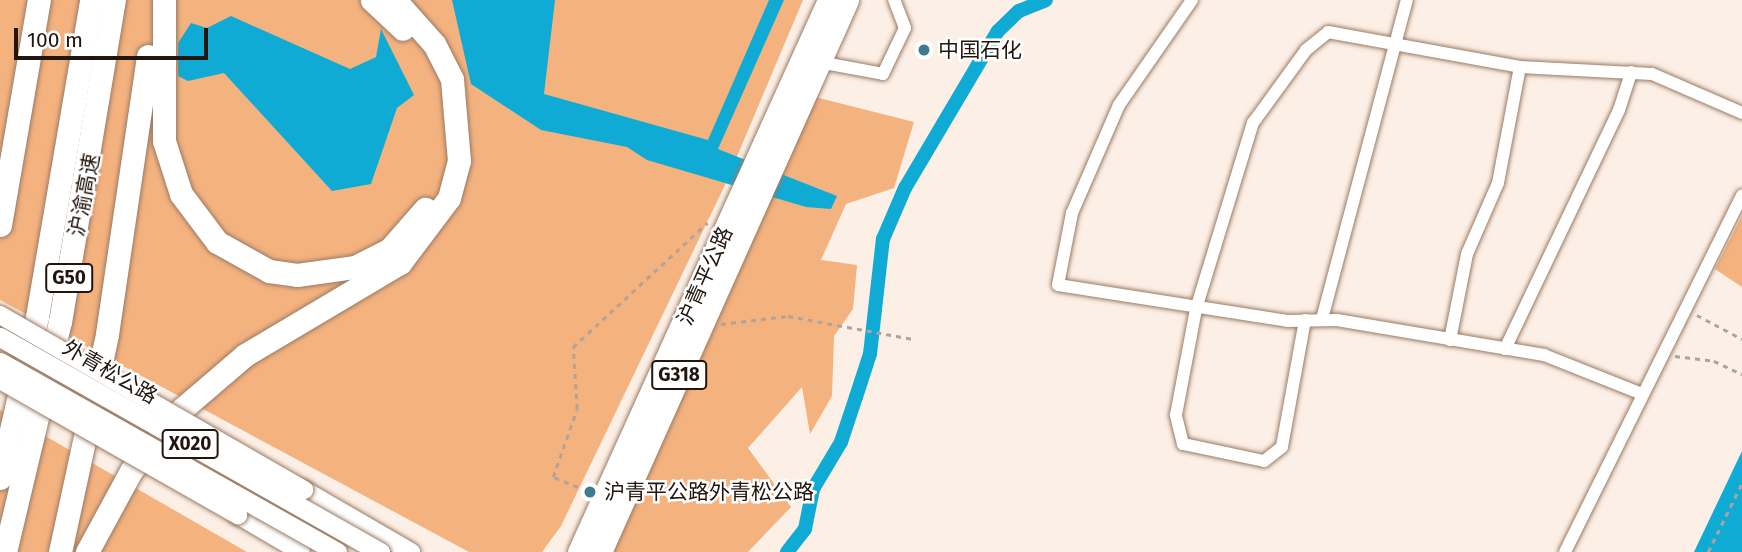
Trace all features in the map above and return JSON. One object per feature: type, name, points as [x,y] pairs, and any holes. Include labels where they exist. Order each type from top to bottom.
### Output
[{"type":"highway","points":[[0,225],[38,0]]},
{"type":"highway","name":"沪渝高速","points":[[0,478],[37,317],[91,0]]},
{"type":"highway","name":"沪渝高速","points":[[5,552],[63,309],[114,0]]},
{"type":"highway","points":[[60,552],[116,281],[156,0]]},
{"type":"highway","points":[[164,0],[160,115],[181,194],[217,242],[270,271],[298,275],[355,267],[389,250],[415,225],[435,191],[445,159],[445,120],[437,83],[401,12]]},
{"type":"highway","points":[[87,552],[131,471],[182,408],[245,355],[400,263],[427,234],[449,198],[459,161],[460,119],[452,79],[401,12],[372,0]]},
{"type":"highway","name":"沪青平公路","points":[[767,157],[829,0]]},
{"type":"highway","name":"沪青平公路","points":[[581,545],[744,202],[819,62],[847,0]]},
{"type":"highway","name":"沪青平公路","points":[[600,552],[705,316],[744,202]]},
{"type":"main road","points":[[0,315],[411,552]]},
{"type":"main road","name":"外青松公路","points":[[0,337],[380,552]]},
{"type":"main road","name":"外青松公路","points":[[0,362],[337,552]]},
{"type":"main road","points":[[0,380],[301,552]]},
{"type":"street","points":[[819,62],[883,74],[905,28],[894,0]]},
{"type":"street","points":[[1192,0],[1119,105],[1072,214],[1058,285],[1196,309],[1305,320],[1322,319],[1505,349],[1569,362],[1642,394]]},
{"type":"street","points":[[1322,319],[1406,0]]},
{"type":"street","points":[[1305,320],[1282,447],[1264,461],[1183,444],[1176,415],[1196,309],[1253,123],[1306,50],[1328,32],[1520,67],[1652,74],[1742,113]]},
{"type":"street","points":[[1450,340],[1467,254],[1498,183],[1520,67]]},
{"type":"street","points":[[1505,349],[1619,110],[1631,72]]},
{"type":"street","points":[[1565,552],[1742,196]]},
{"type":"path","points":[[606,494],[566,486],[553,477],[577,409],[573,347],[704,226],[744,202]]},
{"type":"path","points":[[1685,309],[1742,339]]},
{"type":"path","points":[[705,316],[736,325],[788,316],[913,339]]},
{"type":"path","points":[[1661,355],[1714,361],[1742,374]]},
{"type":"path","points":[[1708,552],[1742,483]]},
{"type":"shaded area","points":[[0,0],[803,0],[725,185],[561,526],[542,552],[469,552],[0,300]]},
{"type":"shaded area","points":[[815,97],[914,122],[894,188],[846,204],[821,260],[857,265],[853,309],[834,336],[832,396],[810,434],[802,387],[748,448],[791,507],[748,552],[609,552]]},
{"type":"shaded area","points":[[1742,216],[1742,287],[1715,269]]},
{"type":"shaded area","points":[[0,410],[247,552],[0,552]]},
{"type":"water","points":[[452,0],[555,0],[544,94],[708,140],[769,0],[784,0],[718,149],[837,196],[831,209],[806,207],[647,160],[627,147],[541,130],[471,84]]},
{"type":"water","points":[[231,16],[350,69],[376,57],[381,29],[414,95],[397,108],[371,184],[332,191],[224,73],[188,81],[178,76],[178,43],[191,23],[207,28]]},
{"type":"water","points":[[1742,451],[1742,552],[1694,552]]},
{"type":"waterway","points":[[787,552],[805,529],[813,489],[841,442],[870,354],[883,239],[905,188],[998,31],[1019,11],[1046,0]]},
{"type":"place","name":"中国石化","points":[[924,50]]},
{"type":"place","name":"沪青平公路外青松公路","points":[[590,492]]}]
